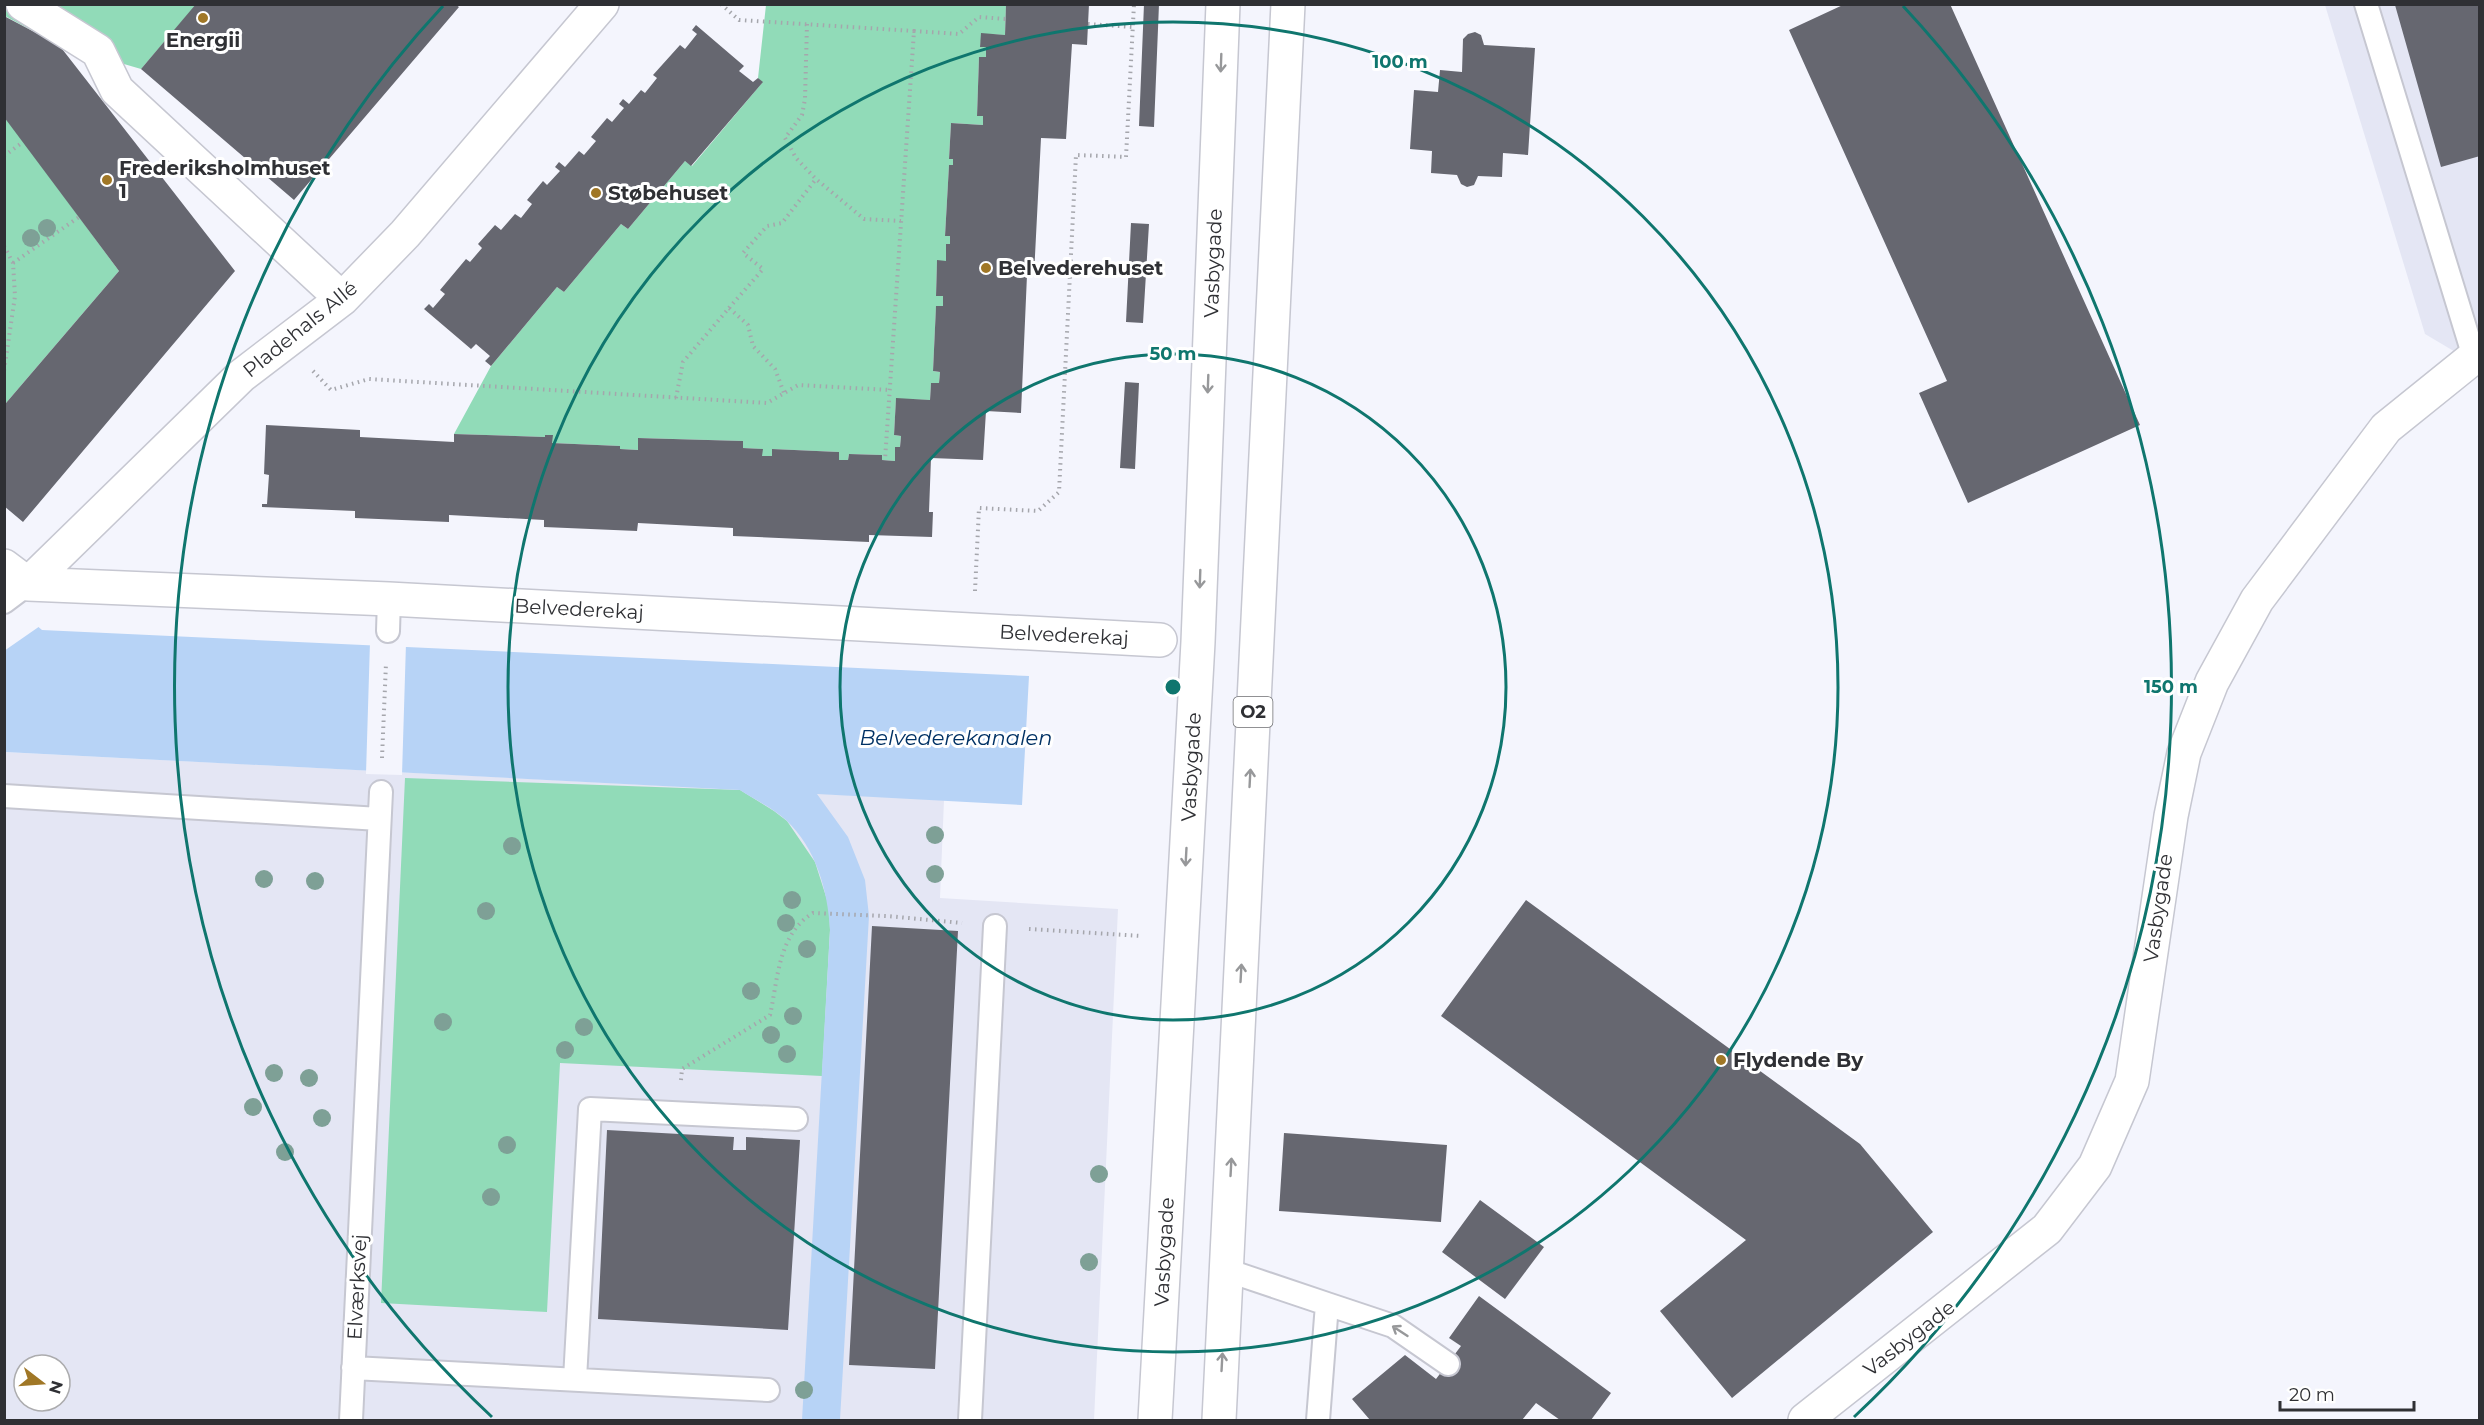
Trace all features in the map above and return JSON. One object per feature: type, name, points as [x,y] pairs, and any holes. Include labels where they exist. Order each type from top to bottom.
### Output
[{"type":"street","points":[[23,4],[98,51],[117,90],[342,299]]},
{"type":"street","name":"Pladehals Allé","points":[[12,584],[241,376],[342,299],[405,234],[602,4]]},
{"type":"street","name":"Vasbygade","points":[[1155,1420],[1197,642],[1223,4]]},
{"type":"street","name":"O2","points":[[1219,1420],[1288,4]]},
{"type":"street","name":"Vasbygade","points":[[1805,1420],[2047,1229],[2095,1166],[2132,1081],[2171,816],[2184,753],[2212,682],[2257,600],[2386,428],[2474,357]]},
{"type":"street","name":"Belvederekaj","points":[[12,584],[389,599],[1160,640]]},
{"type":"lane","points":[[2366,4],[2474,357]]},
{"type":"lane","points":[[388,631],[389,599]]},
{"type":"lane","points":[[1160,640],[1197,642]]},
{"type":"lane","name":"Elværksvej","points":[[381,792],[353,1368],[768,1390]]},
{"type":"lane","points":[[4,796],[379,819]]},
{"type":"lane","points":[[970,1420],[995,926]]},
{"type":"lane","points":[[575,1379],[590,1109],[796,1119]]},
{"type":"lane","points":[[1226,1270],[1394,1326],[1448,1364]]},
{"type":"lane","points":[[1318,1420],[1327,1304]]},
{"type":"lane","points":[[351,1420],[353,1368]]},
{"type":"path","points":[[721,4],[739,20],[959,34],[979,17],[1006,19]]},
{"type":"path","points":[[974,630],[979,508],[1038,511],[1059,492],[1076,155],[1126,157],[1134,4]]},
{"type":"path","points":[[807,24],[805,99],[802,115],[785,138],[796,158],[816,179],[864,219],[901,221]]},
{"type":"path","points":[[1088,24],[1133,27]]},
{"type":"path","points":[[885,460],[914,31]]},
{"type":"path","points":[[4,156],[23,142]]},
{"type":"path","points":[[676,398],[683,362],[763,269],[743,254],[767,226],[782,223],[816,179]]},
{"type":"path","points":[[13,263],[79,217]]},
{"type":"path","points":[[4,246],[13,263],[15,296],[4,371]]},
{"type":"path","points":[[729,308],[748,326],[753,346],[775,369],[784,393]]},
{"type":"path","points":[[286,342],[331,390],[369,380],[767,403],[798,385],[890,390]]},
{"type":"path","points":[[381,792],[388,631]]},
{"type":"path","points":[[679,1113],[682,1069],[770,1015],[785,944],[802,919],[813,913],[869,916]]},
{"type":"shaded area","points":[[2325,5],[2479,5],[2479,366],[2425,334]]},
{"type":"shaded area","points":[[4,752],[944,800],[940,898],[1118,909],[1094,1420],[5,1420]]},
{"type":"green space","points":[[4,5],[196,5],[141,69],[59,45],[5,16]]},
{"type":"green space","points":[[766,5],[1006,5],[1005,35],[982,34],[980,47],[986,47],[986,57],[979,57],[977,116],[983,116],[983,125],[951,123],[949,159],[953,159],[953,165],[949,165],[945,236],[950,236],[950,244],[946,244],[946,261],[937,261],[936,295],[943,296],[943,306],[936,307],[933,371],[940,372],[939,383],[931,383],[930,400],[896,399],[894,435],[901,436],[900,447],[895,447],[895,461],[882,460],[882,455],[849,454],[848,460],[839,460],[839,452],[772,449],[772,456],[762,456],[762,449],[743,448],[743,441],[639,438],[638,450],[620,449],[620,446],[552,443],[552,435],[545,435],[545,437],[454,434],[491,366],[557,287],[564,292],[621,224],[628,229],[685,161],[692,166],[762,83],[758,78]]},
{"type":"green space","points":[[5,117],[119,271],[6,403],[5,402]]},
{"type":"green space","points":[[405,778],[740,790],[787,821],[815,862],[829,906],[830,930],[822,1076],[560,1063],[547,1312],[381,1303]]},
{"type":"water","name":"Belvederekanalen","points":[[4,598],[42,630],[1029,676],[1022,805],[817,794],[848,837],[865,880],[869,916],[840,1420],[802,1420],[830,930],[819,871],[805,844],[786,820],[740,790],[5,752]]},
{"type":"pier","points":[[4,596],[40,626],[4,651]]},
{"type":"pier","points":[[370,642],[406,643],[402,775],[366,774]]},
{"type":"building","points":[[196,4],[455,4],[459,7],[294,200],[141,69]]},
{"type":"building","name":"Belvederehuset","points":[[1006,4],[1089,4],[1087,45],[1072,44],[1066,139],[1041,138],[1034,275],[1027,275],[1021,413],[986,411],[983,460],[931,458],[929,512],[933,512],[932,537],[869,535],[869,542],[733,536],[733,528],[638,523],[637,531],[544,527],[544,520],[449,515],[449,522],[355,518],[355,511],[262,507],[262,504],[267,504],[269,475],[264,474],[266,425],[360,430],[360,437],[454,442],[454,434],[545,437],[545,435],[553,435],[552,443],[620,446],[620,449],[638,450],[638,438],[743,441],[743,448],[763,449],[762,456],[772,456],[772,449],[839,452],[839,460],[848,460],[849,454],[882,455],[882,460],[895,461],[895,447],[900,447],[901,436],[894,435],[896,398],[930,400],[931,383],[939,383],[940,372],[933,371],[936,306],[943,306],[943,296],[936,296],[937,260],[946,261],[946,244],[950,244],[950,236],[945,236],[949,165],[953,165],[953,159],[949,159],[951,123],[983,125],[983,116],[977,116],[979,57],[986,57],[986,47],[980,47],[981,33],[1005,35]]},
{"type":"building","points":[[1144,4],[1159,4],[1154,127],[1139,126]]},
{"type":"building","points":[[1845,4],[1950,4],[2140,425],[1968,503],[1919,393],[1947,381],[1789,30]]},
{"type":"building","points":[[2395,5],[2480,5],[2480,156],[2441,167]]},
{"type":"building","points":[[4,16],[59,45],[235,271],[23,522],[4,506],[4,402],[6,403],[119,271],[4,117]]},
{"type":"building","name":"Støbehuset","points":[[696,25],[744,66],[739,71],[753,82],[758,78],[763,82],[691,166],[685,161],[628,229],[621,224],[564,292],[557,287],[491,366],[485,361],[490,356],[476,344],[471,349],[424,309],[429,304],[433,308],[445,294],[440,290],[466,259],[470,262],[482,248],[478,244],[495,225],[501,230],[515,214],[521,218],[532,204],[527,200],[543,181],[547,185],[560,171],[555,167],[559,162],[565,167],[579,151],[584,155],[596,141],[591,137],[607,118],[612,122],[624,108],[619,104],[623,99],[629,104],[641,90],[645,93],[657,78],[653,75],[680,45],[685,49],[697,34],[692,30]]},
{"type":"building","points":[[1475,32],[1481,35],[1484,45],[1535,48],[1528,155],[1503,153],[1502,177],[1478,176],[1474,185],[1467,187],[1461,184],[1457,175],[1431,173],[1432,151],[1410,149],[1414,90],[1438,92],[1440,70],[1462,72],[1463,39]]},
{"type":"building","points":[[1131,223],[1149,224],[1143,323],[1126,322]]},
{"type":"building","points":[[1125,382],[1139,383],[1135,469],[1120,468]]},
{"type":"building","points":[[1526,900],[1860,1144],[1933,1232],[1732,1398],[1660,1311],[1746,1240],[1441,1016]]},
{"type":"building","points":[[872,926],[958,931],[935,1369],[849,1365]]},
{"type":"building","points":[[607,1130],[734,1137],[733,1150],[746,1150],[746,1137],[800,1140],[788,1330],[598,1319]]},
{"type":"building","points":[[1284,1133],[1447,1145],[1441,1222],[1279,1211]]},
{"type":"building","points":[[1480,1200],[1544,1247],[1505,1299],[1442,1252]]},
{"type":"building","points":[[1479,1296],[1611,1393],[1591,1420],[1560,1420],[1536,1403],[1522,1420],[1370,1420],[1352,1399],[1405,1355],[1436,1379],[1461,1346],[1449,1338]]},
{"type":"place","name":"Energii","points":[[203,18]]},
{"type":"place","name":"Frederiksholmhuset 1","points":[[107,180]]},
{"type":"place","name":"Støbehuset","points":[[596,193]]},
{"type":"place","name":"Belvederehuset","points":[[986,268]]},
{"type":"place","name":"Flydende By","points":[[1721,1060]]}]
